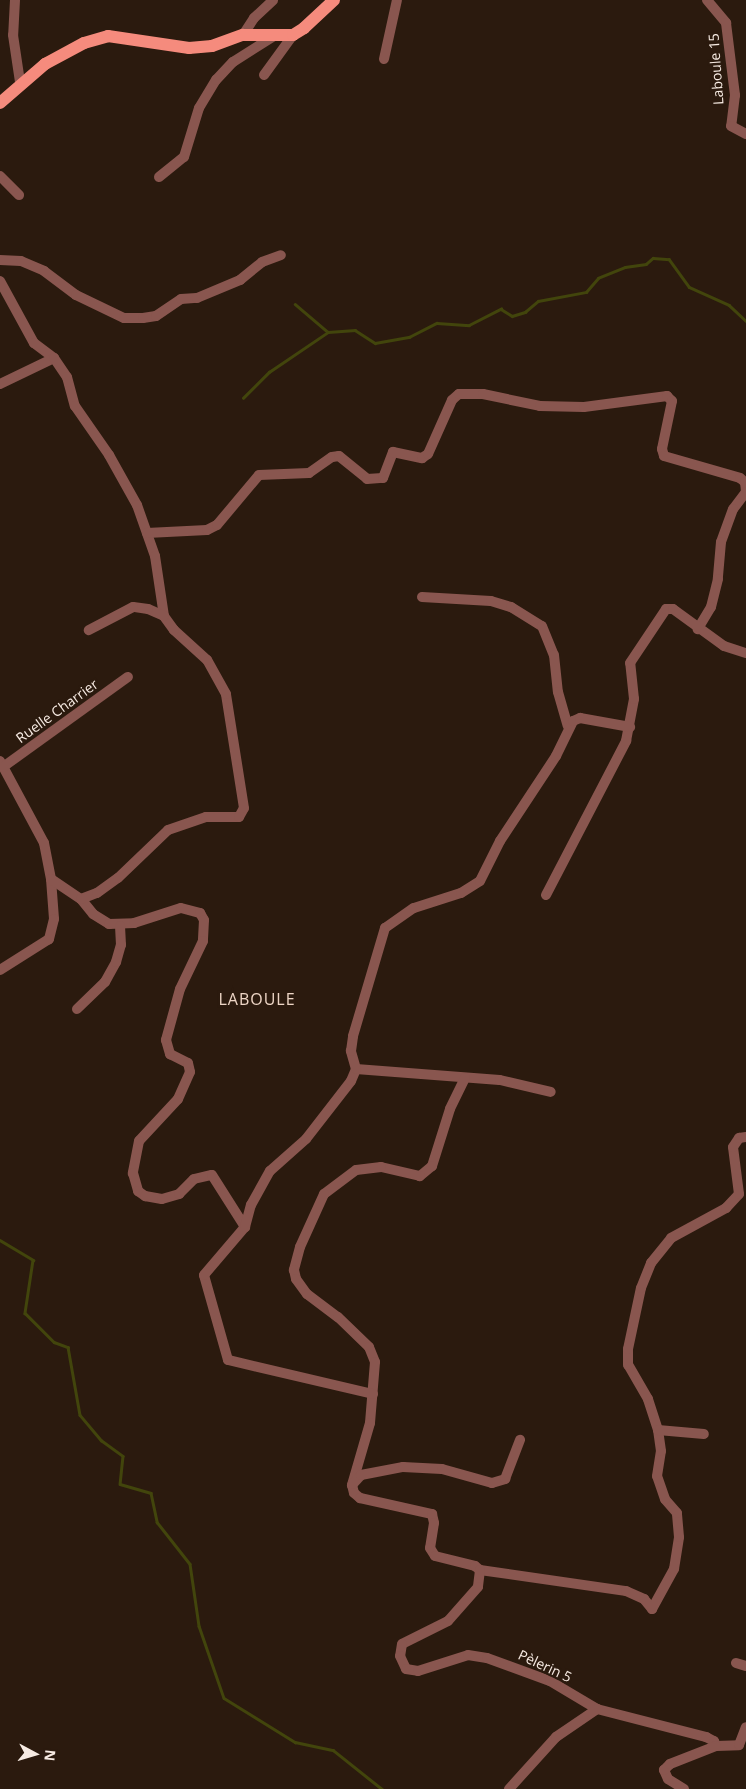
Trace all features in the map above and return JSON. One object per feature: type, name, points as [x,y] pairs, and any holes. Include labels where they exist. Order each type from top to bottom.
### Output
[{"type":"main road","points":[[0,103],[20,82],[45,64],[84,43],[108,36],[189,48],[212,46],[243,35],[293,35],[304,28],[334,0]]},
{"type":"street","points":[[15,0],[14,36],[20,82]]},
{"type":"street","points":[[243,35],[254,18],[273,0]]},
{"type":"street","points":[[384,59],[398,0]]},
{"type":"street","name":"Laboule 15","points":[[707,0],[726,23],[735,95],[731,126],[746,134]]},
{"type":"street","points":[[264,75],[293,35]]},
{"type":"street","points":[[159,177],[184,157],[198,108],[216,80],[233,62],[274,36]]},
{"type":"street","points":[[0,176],[19,195]]},
{"type":"street","points":[[0,260],[21,261],[44,271],[76,295],[124,318],[143,318],[156,316],[181,299],[197,298],[240,280],[262,262],[281,255]]},
{"type":"street","points":[[0,281],[34,343],[54,358],[67,377],[75,406],[109,455],[137,506],[155,556],[164,616]]},
{"type":"street","points":[[0,384],[54,358]]},
{"type":"street","points":[[147,533],[207,530],[217,525],[259,475],[309,473],[332,456],[339,456],[367,479],[383,478],[393,452],[422,458],[428,454],[452,400],[460,394],[483,394],[540,406],[584,407],[667,396],[672,401],[662,449],[664,456],[740,478],[745,482],[746,492],[733,509],[721,542],[718,579],[711,607],[698,629]]},
{"type":"street","points":[[422,597],[491,600],[512,607],[542,626],[554,655],[558,692],[568,726]]},
{"type":"street","points":[[81,899],[97,893],[118,878],[168,830],[206,817],[242,815],[244,800],[239,767],[233,751],[226,694],[207,660],[178,634],[164,616],[148,609],[133,607],[88,630]]},
{"type":"street","points":[[546,895],[619,757],[630,727],[634,699],[630,663],[666,609],[673,609],[698,629],[724,646],[746,653]]},
{"type":"street","name":"Ruelle Charrier","points":[[2,764],[128,677]]},
{"type":"street","points":[[373,1394],[228,1360],[204,1275],[245,1227],[251,1205],[270,1171],[306,1139],[351,1081],[356,1069],[352,1051],[353,1036],[385,928],[414,908],[460,893],[480,881],[500,841],[556,756],[568,726],[580,718],[630,727]]},
{"type":"street","points":[[0,970],[49,939],[54,919],[52,879],[44,843],[2,764]]},
{"type":"street","points":[[52,879],[81,899],[102,920],[120,926],[181,908],[200,912],[206,930],[180,989],[166,1040],[170,1054],[188,1063],[190,1072],[178,1099],[139,1141],[134,1163],[135,1184],[145,1196],[162,1200],[179,1194],[194,1179],[212,1175],[245,1227]]},
{"type":"street","points":[[77,1008],[105,982],[116,962],[121,945],[120,926]]},
{"type":"street","points":[[356,1069],[500,1080],[551,1092]]},
{"type":"street","points":[[465,1078],[450,1109],[432,1166],[420,1176],[381,1168],[356,1170],[324,1194],[300,1247],[294,1270],[296,1279],[307,1294],[338,1317],[368,1348],[374,1362],[370,1423],[352,1485],[360,1498],[432,1514],[434,1523],[432,1552],[480,1570],[626,1591],[644,1599],[652,1610],[674,1568],[679,1537],[677,1513],[665,1499],[657,1476],[661,1451],[658,1430],[648,1399],[628,1365],[641,1288],[651,1263],[671,1238],[726,1208],[739,1194],[733,1147],[739,1138],[746,1137]]},
{"type":"street","points":[[658,1430],[704,1434]]},
{"type":"street","points":[[352,1485],[361,1475],[404,1467],[442,1470],[492,1483],[506,1479],[520,1440]]},
{"type":"street","name":"Pèlerin 5","points":[[480,1570],[478,1587],[448,1621],[402,1644],[400,1656],[406,1669],[418,1671],[468,1655],[486,1658],[530,1672],[597,1709],[706,1737],[714,1741],[716,1746]]},
{"type":"street","points":[[509,1789],[556,1737],[597,1709]]},
{"type":"street","points":[[684,1789],[668,1779],[664,1770],[670,1764],[716,1746],[738,1745],[746,1727]]},
{"type":"waterway","points":[[295,304],[328,332],[355,330],[375,343],[409,337],[437,323],[469,325],[501,309],[512,316],[525,312],[538,301],[586,292],[598,278],[625,267],[646,264],[653,258],[669,259],[689,287],[729,305],[746,321]]},
{"type":"waterway","points":[[243,398],[269,372],[328,332]]},
{"type":"waterway","points":[[0,1240],[33,1260],[25,1313],[54,1342],[68,1347],[80,1415],[101,1440],[123,1456],[120,1484],[151,1493],[157,1522],[190,1564],[199,1626],[224,1698],[295,1742],[333,1750],[382,1789]]},
{"type":"district","name":"LABOULE","points":[[257,999]]}]
